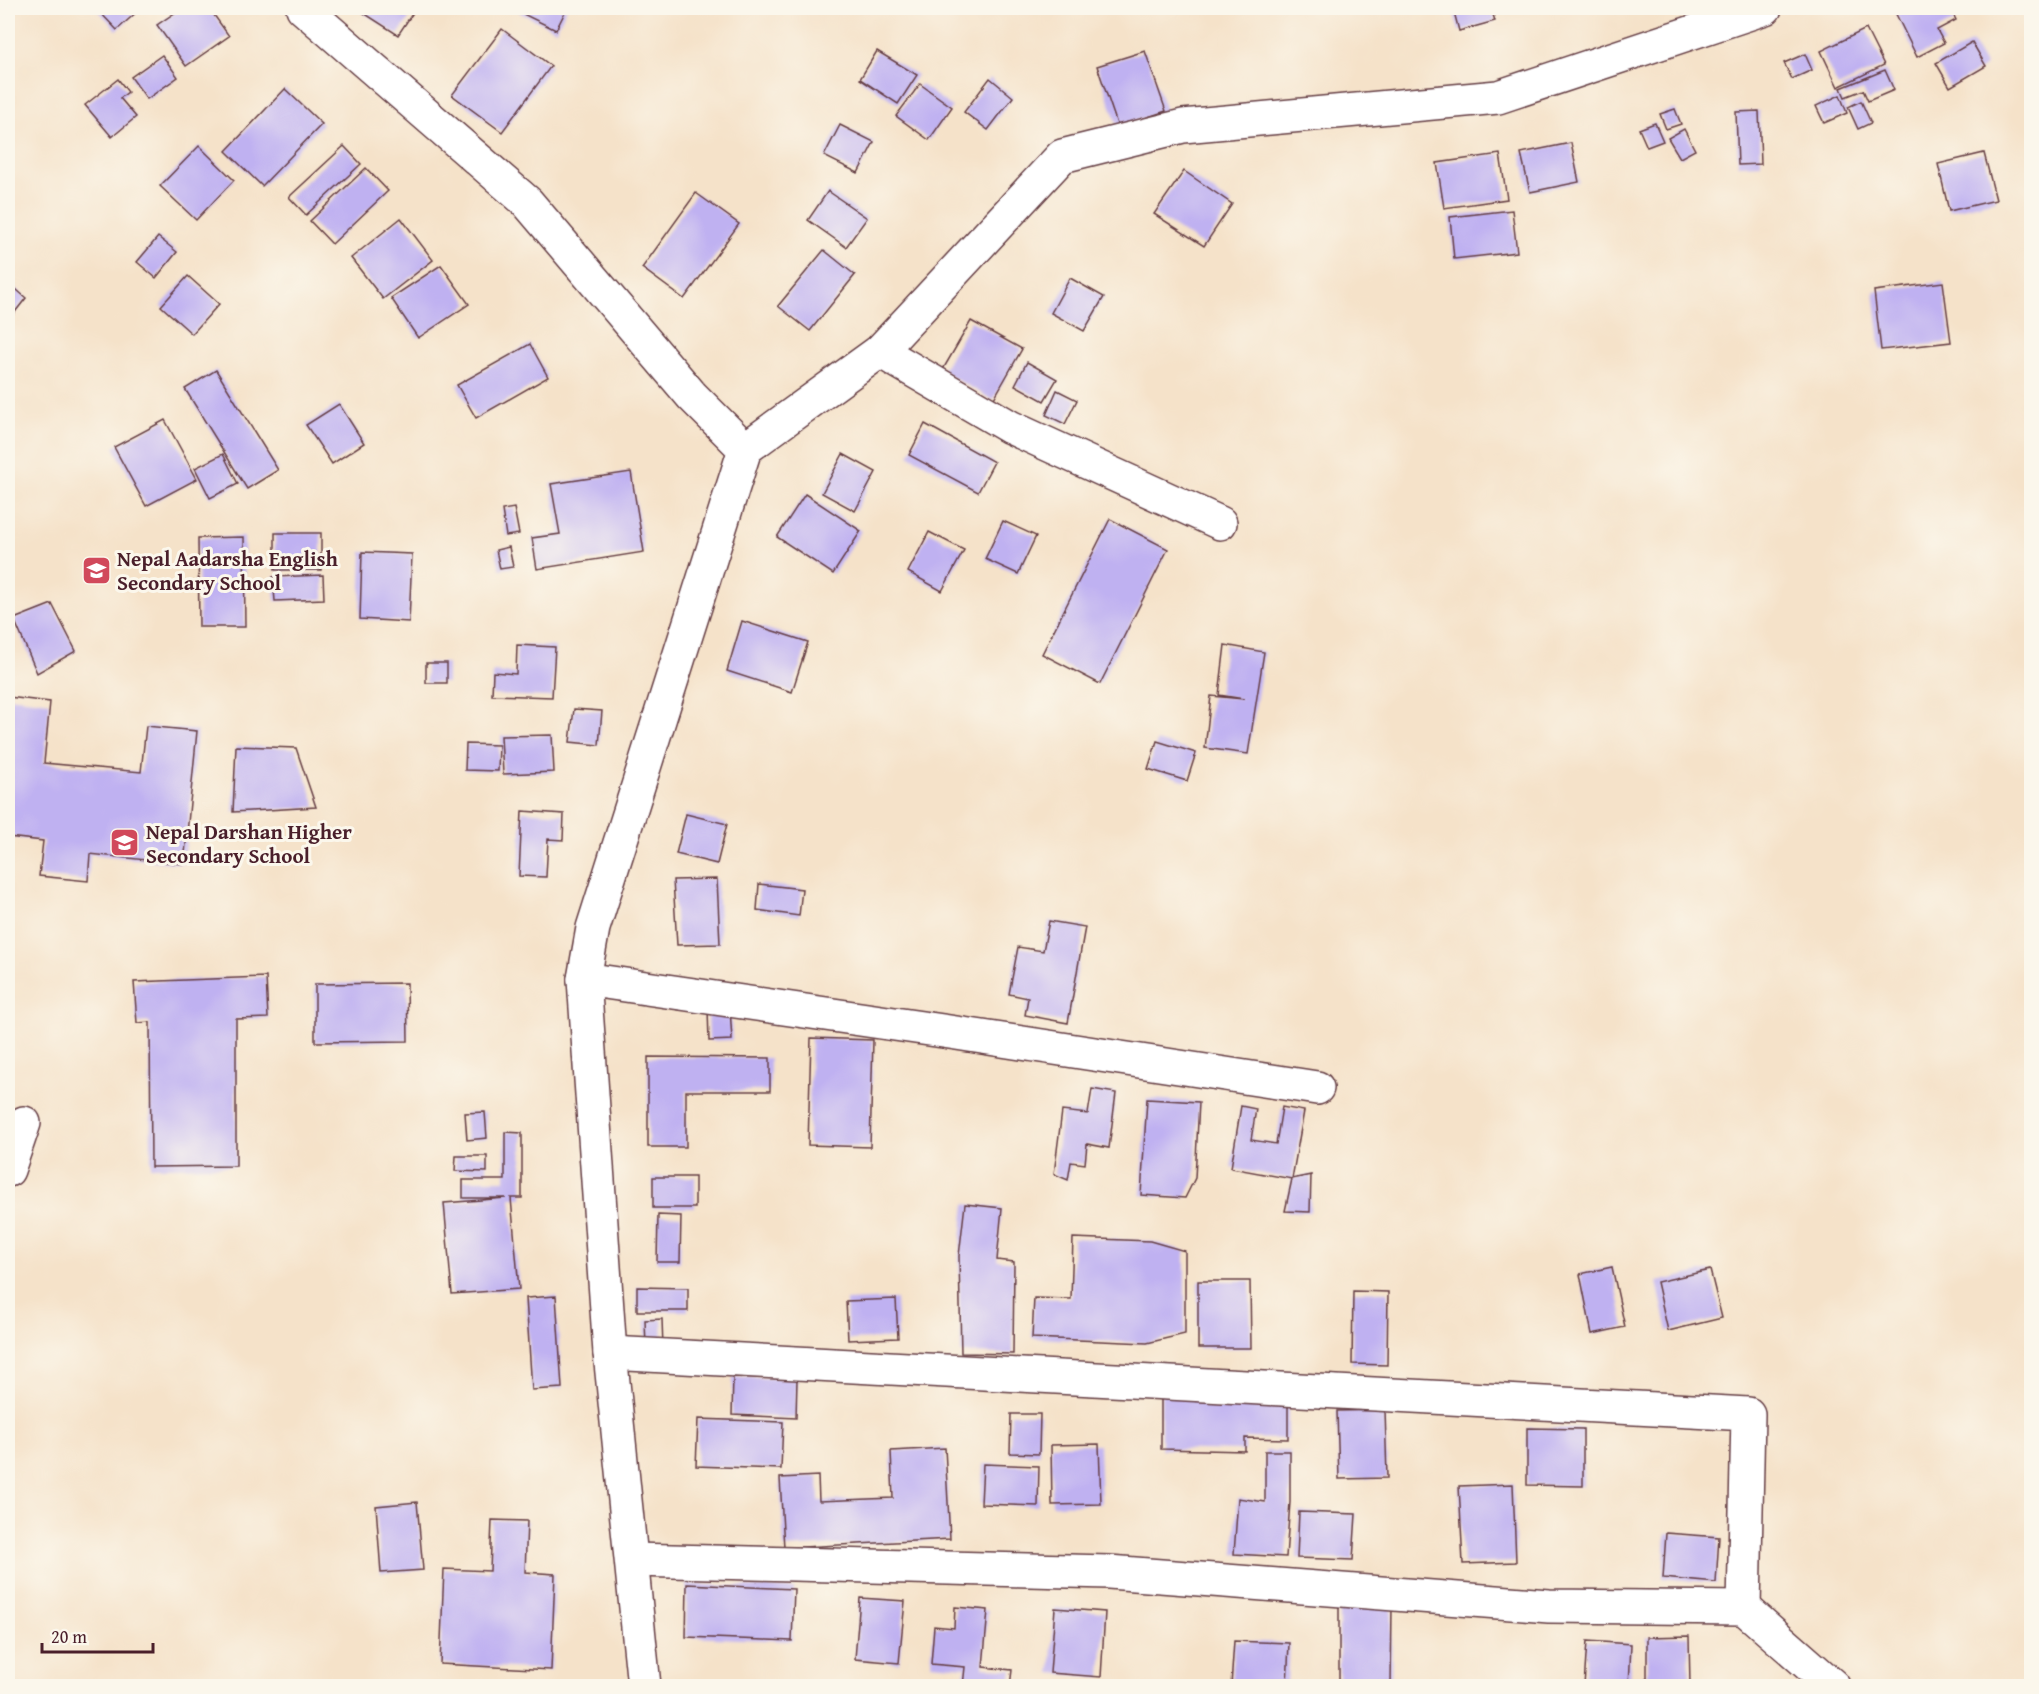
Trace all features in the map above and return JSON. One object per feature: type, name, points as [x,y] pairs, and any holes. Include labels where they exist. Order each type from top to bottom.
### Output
[{"type":"street","points":[[644,1686],[610,1353],[584,979],[593,928],[745,449],[880,351],[1062,156],[1183,126],[1498,97],[1765,8]]},
{"type":"street","points":[[320,14],[527,202],[692,396],[745,449]]},
{"type":"street","points":[[880,351],[1010,427],[1220,524]]},
{"type":"street","points":[[584,979],[1317,1088]]},
{"type":"street","points":[[8,1170],[24,1122]]},
{"type":"street","points":[[610,1353],[1748,1414],[1744,1608]]},
{"type":"street","points":[[632,1560],[1109,1572],[1549,1606],[1744,1608],[1833,1686]]},
{"type":"building","points":[[96,8],[141,8],[117,30]]},
{"type":"building","points":[[182,8],[209,8],[229,36],[186,66],[157,25]]},
{"type":"building","points":[[356,8],[416,8],[398,35]]},
{"type":"building","points":[[521,8],[567,8],[556,30],[519,12]]},
{"type":"building","points":[[1453,8],[1491,8],[1495,21],[1459,31]]},
{"type":"building","points":[[1893,8],[1950,8],[1956,20],[1937,30],[1944,43],[1917,57]]},
{"type":"building","points":[[502,29],[551,66],[502,132],[452,95]]},
{"type":"building","points":[[1866,29],[1884,65],[1838,87],[1821,51]]},
{"type":"building","points":[[1972,42],[1986,66],[1950,87],[1936,63]]},
{"type":"building","points":[[877,51],[917,75],[898,104],[860,79]]},
{"type":"building","points":[[1145,51],[1166,111],[1118,127],[1097,66]]},
{"type":"building","points":[[1805,54],[1812,70],[1792,79],[1784,63]]},
{"type":"building","points":[[162,55],[178,77],[147,99],[131,77]]},
{"type":"building","points":[[1885,70],[1894,90],[1868,101],[1863,90],[1845,97],[1841,88]]},
{"type":"building","points":[[990,78],[1013,97],[988,130],[964,112]]},
{"type":"building","points":[[118,79],[128,92],[120,98],[136,117],[112,137],[85,105]]},
{"type":"building","points":[[920,84],[952,107],[929,140],[896,116]]},
{"type":"building","points":[[285,89],[322,124],[262,186],[226,151]]},
{"type":"building","points":[[1840,95],[1847,113],[1824,123],[1816,106]]},
{"type":"building","points":[[1861,101],[1871,123],[1858,129],[1848,107]]},
{"type":"building","points":[[1675,109],[1681,124],[1666,129],[1660,114]]},
{"type":"building","points":[[1759,111],[1761,164],[1738,165],[1736,112]]},
{"type":"building","points":[[1655,123],[1663,141],[1647,147],[1639,129]]},
{"type":"building","points":[[840,125],[874,142],[858,173],[824,156]]},
{"type":"building","points":[[1684,129],[1695,150],[1680,158],[1668,138]]},
{"type":"building","points":[[1571,143],[1579,182],[1530,192],[1521,153]]},
{"type":"building","points":[[199,146],[234,180],[196,220],[160,186]]},
{"type":"building","points":[[344,146],[361,164],[306,215],[289,197]]},
{"type":"building","points":[[1984,153],[1996,200],[1949,211],[1938,164]]},
{"type":"building","points":[[1500,154],[1507,199],[1444,208],[1437,163]]},
{"type":"building","points":[[366,168],[388,191],[332,244],[310,221]]},
{"type":"building","points":[[1184,171],[1232,204],[1204,246],[1154,214]]},
{"type":"building","points":[[828,191],[867,218],[846,247],[808,220]]},
{"type":"building","points":[[696,193],[739,224],[684,299],[642,268]]},
{"type":"building","points":[[1512,210],[1517,252],[1454,259],[1450,217]]},
{"type":"building","points":[[401,218],[433,260],[383,299],[351,258]]},
{"type":"building","points":[[158,237],[177,252],[156,278],[137,262]]},
{"type":"building","points":[[824,250],[855,275],[810,331],[778,306]]},
{"type":"building","points":[[441,265],[469,304],[418,338],[391,298]]},
{"type":"building","points":[[188,276],[219,304],[192,334],[161,306]]},
{"type":"building","points":[[1070,278],[1104,297],[1084,331],[1051,313]]},
{"type":"building","points":[[8,282],[26,298],[8,321]]},
{"type":"building","points":[[1943,282],[1951,342],[1881,350],[1874,291]]},
{"type":"building","points":[[971,321],[1022,349],[993,400],[942,371]]},
{"type":"building","points":[[530,344],[548,377],[476,418],[457,385]]},
{"type":"building","points":[[1027,362],[1057,379],[1044,401],[1015,385]]},
{"type":"building","points":[[216,370],[278,470],[247,489],[185,389]]},
{"type":"building","points":[[1057,390],[1077,400],[1065,424],[1046,415]]},
{"type":"building","points":[[339,404],[364,443],[332,464],[306,425]]},
{"type":"building","points":[[165,420],[197,479],[146,506],[114,447]]},
{"type":"building","points":[[925,424],[994,462],[978,492],[909,455]]},
{"type":"building","points":[[223,454],[238,484],[210,498],[195,468]]},
{"type":"building","points":[[843,454],[876,472],[855,511],[822,493]]},
{"type":"building","points":[[631,472],[644,552],[537,569],[532,538],[560,534],[551,484]]},
{"type":"building","points":[[805,494],[861,531],[833,574],[777,537]]},
{"type":"building","points":[[514,508],[519,534],[506,536],[502,510]]},
{"type":"building","points":[[1110,519],[1168,549],[1100,684],[1042,654]]},
{"type":"building","points":[[1003,521],[1036,536],[1018,574],[985,559]]},
{"type":"building","points":[[929,532],[964,550],[942,591],[908,572]]},
{"type":"building","points":[[275,533],[321,533],[321,570],[275,570]]},
{"type":"building","points":[[244,537],[245,627],[199,627],[198,538]]},
{"type":"building","points":[[509,547],[513,567],[500,569],[496,550]]},
{"type":"building","points":[[362,552],[412,554],[409,622],[360,619]]},
{"type":"building","points":[[323,575],[324,599],[275,601],[273,577]]},
{"type":"building","points":[[52,604],[76,651],[37,673],[14,619]]},
{"type":"building","points":[[742,621],[808,642],[792,692],[727,671]]},
{"type":"building","points":[[517,645],[555,647],[552,697],[492,695],[493,672],[516,674]]},
{"type":"building","points":[[1225,645],[1264,652],[1248,754],[1205,748],[1211,696],[1244,699],[1219,695]]},
{"type":"building","points":[[426,663],[447,663],[447,683],[426,683]]},
{"type":"building","points":[[8,697],[50,702],[44,763],[141,772],[146,726],[197,731],[184,864],[90,854],[88,881],[39,876],[43,841],[8,837]]},
{"type":"building","points":[[574,709],[602,711],[599,745],[570,742]]},
{"type":"building","points":[[552,735],[554,772],[503,774],[501,736]]},
{"type":"building","points":[[1157,741],[1196,753],[1187,781],[1148,769]]},
{"type":"building","points":[[466,744],[499,745],[498,771],[465,770]]},
{"type":"building","points":[[236,746],[296,748],[316,807],[233,812]]},
{"type":"building","points":[[522,811],[564,814],[563,840],[548,839],[546,877],[519,876]]},
{"type":"building","points":[[686,814],[727,824],[717,864],[676,854]]},
{"type":"building","points":[[717,879],[720,944],[677,945],[673,880]]},
{"type":"building","points":[[759,884],[802,889],[799,916],[757,910]]},
{"type":"building","points":[[1049,921],[1085,927],[1068,1023],[1025,1015],[1028,998],[1009,994],[1018,947],[1043,951]]},
{"type":"building","points":[[266,977],[268,1018],[236,1019],[236,1166],[151,1167],[150,1022],[137,1023],[134,982]]},
{"type":"building","points":[[407,983],[408,1041],[315,1042],[315,984]]},
{"type":"building","points":[[730,1008],[732,1040],[709,1041],[708,1009]]},
{"type":"building","points":[[811,1038],[873,1040],[870,1147],[808,1145]]},
{"type":"building","points":[[648,1057],[770,1058],[770,1091],[686,1091],[686,1147],[648,1147]]},
{"type":"building","points":[[1092,1089],[1116,1093],[1109,1148],[1087,1144],[1085,1164],[1071,1162],[1068,1180],[1054,1174],[1062,1111],[1088,1114]]},
{"type":"building","points":[[1147,1099],[1199,1102],[1195,1178],[1185,1198],[1141,1195]]},
{"type":"building","points":[[1241,1106],[1256,1109],[1251,1140],[1276,1144],[1282,1107],[1304,1111],[1292,1179],[1231,1168]]},
{"type":"building","points":[[485,1112],[487,1138],[467,1140],[465,1113]]},
{"type":"building","points":[[505,1132],[522,1133],[522,1198],[511,1198],[519,1289],[452,1294],[444,1203],[506,1198],[463,1198],[463,1180],[505,1180]]},
{"type":"building","points":[[456,1156],[487,1156],[487,1172],[455,1171]]},
{"type":"building","points":[[1311,1175],[1310,1212],[1285,1211],[1292,1179]]},
{"type":"building","points":[[653,1177],[695,1177],[695,1208],[653,1208]]},
{"type":"building","points":[[965,1204],[1002,1208],[997,1260],[1014,1262],[1013,1354],[961,1353],[959,1256]]},
{"type":"building","points":[[658,1215],[681,1216],[680,1262],[657,1262]]},
{"type":"building","points":[[1073,1238],[1150,1241],[1185,1251],[1185,1334],[1147,1343],[1032,1338],[1034,1298],[1071,1299]]},
{"type":"building","points":[[1612,1267],[1625,1327],[1592,1334],[1580,1274]]},
{"type":"building","points":[[1710,1270],[1722,1318],[1668,1331],[1657,1282]]},
{"type":"building","points":[[1198,1281],[1250,1281],[1251,1348],[1198,1348]]},
{"type":"building","points":[[637,1287],[688,1288],[688,1311],[637,1311]]},
{"type":"building","points":[[1353,1291],[1388,1292],[1387,1365],[1352,1364]]},
{"type":"building","points":[[556,1296],[562,1388],[532,1390],[526,1298]]},
{"type":"building","points":[[896,1299],[898,1338],[848,1340],[846,1301]]},
{"type":"building","points":[[662,1319],[663,1347],[646,1347],[645,1320]]},
{"type":"building","points":[[733,1377],[797,1379],[796,1418],[732,1415]]},
{"type":"building","points":[[1161,1394],[1288,1394],[1288,1439],[1245,1438],[1245,1451],[1161,1449]]},
{"type":"building","points":[[1385,1410],[1387,1478],[1339,1479],[1337,1411]]},
{"type":"building","points":[[1011,1414],[1040,1414],[1039,1454],[1010,1453]]},
{"type":"building","points":[[698,1419],[783,1422],[781,1469],[696,1466]]},
{"type":"building","points":[[1527,1428],[1583,1429],[1583,1486],[1527,1485]]},
{"type":"building","points":[[1099,1444],[1101,1504],[1052,1505],[1051,1445]]},
{"type":"building","points":[[945,1448],[950,1539],[784,1548],[780,1478],[818,1476],[819,1501],[893,1498],[891,1451]]},
{"type":"building","points":[[1265,1451],[1290,1451],[1290,1502],[1286,1557],[1234,1554],[1238,1498],[1265,1502]]},
{"type":"building","points":[[983,1464],[1039,1466],[1038,1506],[981,1504]]},
{"type":"building","points":[[1513,1484],[1516,1562],[1463,1564],[1459,1486]]},
{"type":"building","points":[[417,1502],[423,1570],[381,1573],[376,1506]]},
{"type":"building","points":[[1299,1512],[1356,1514],[1353,1560],[1297,1558]]},
{"type":"building","points":[[492,1520],[527,1521],[525,1572],[555,1574],[551,1670],[440,1664],[444,1569],[490,1571]]},
{"type":"building","points":[[1666,1533],[1719,1537],[1716,1583],[1663,1578]]},
{"type":"building","points":[[687,1584],[794,1589],[792,1641],[686,1637]]},
{"type":"building","points":[[860,1598],[905,1601],[899,1663],[855,1659]]},
{"type":"building","points":[[1339,1605],[1392,1605],[1391,1686],[1339,1686]]},
{"type":"building","points":[[955,1607],[988,1610],[983,1667],[1012,1670],[1010,1686],[963,1686],[965,1667],[931,1664],[934,1626],[954,1628]]},
{"type":"building","points":[[1055,1608],[1105,1612],[1101,1677],[1050,1673]]},
{"type":"building","points":[[1689,1636],[1690,1686],[1647,1686],[1647,1637]]},
{"type":"building","points":[[1234,1641],[1289,1643],[1287,1686],[1231,1686]]},
{"type":"building","points":[[1587,1641],[1631,1644],[1629,1686],[1584,1686]]},
{"type":"place","name":"Nepal Aadarsha English Secondary School","points":[[96,570]]},
{"type":"place","name":"Nepal Darshan Higher Secondary School","points":[[125,843]]}]
